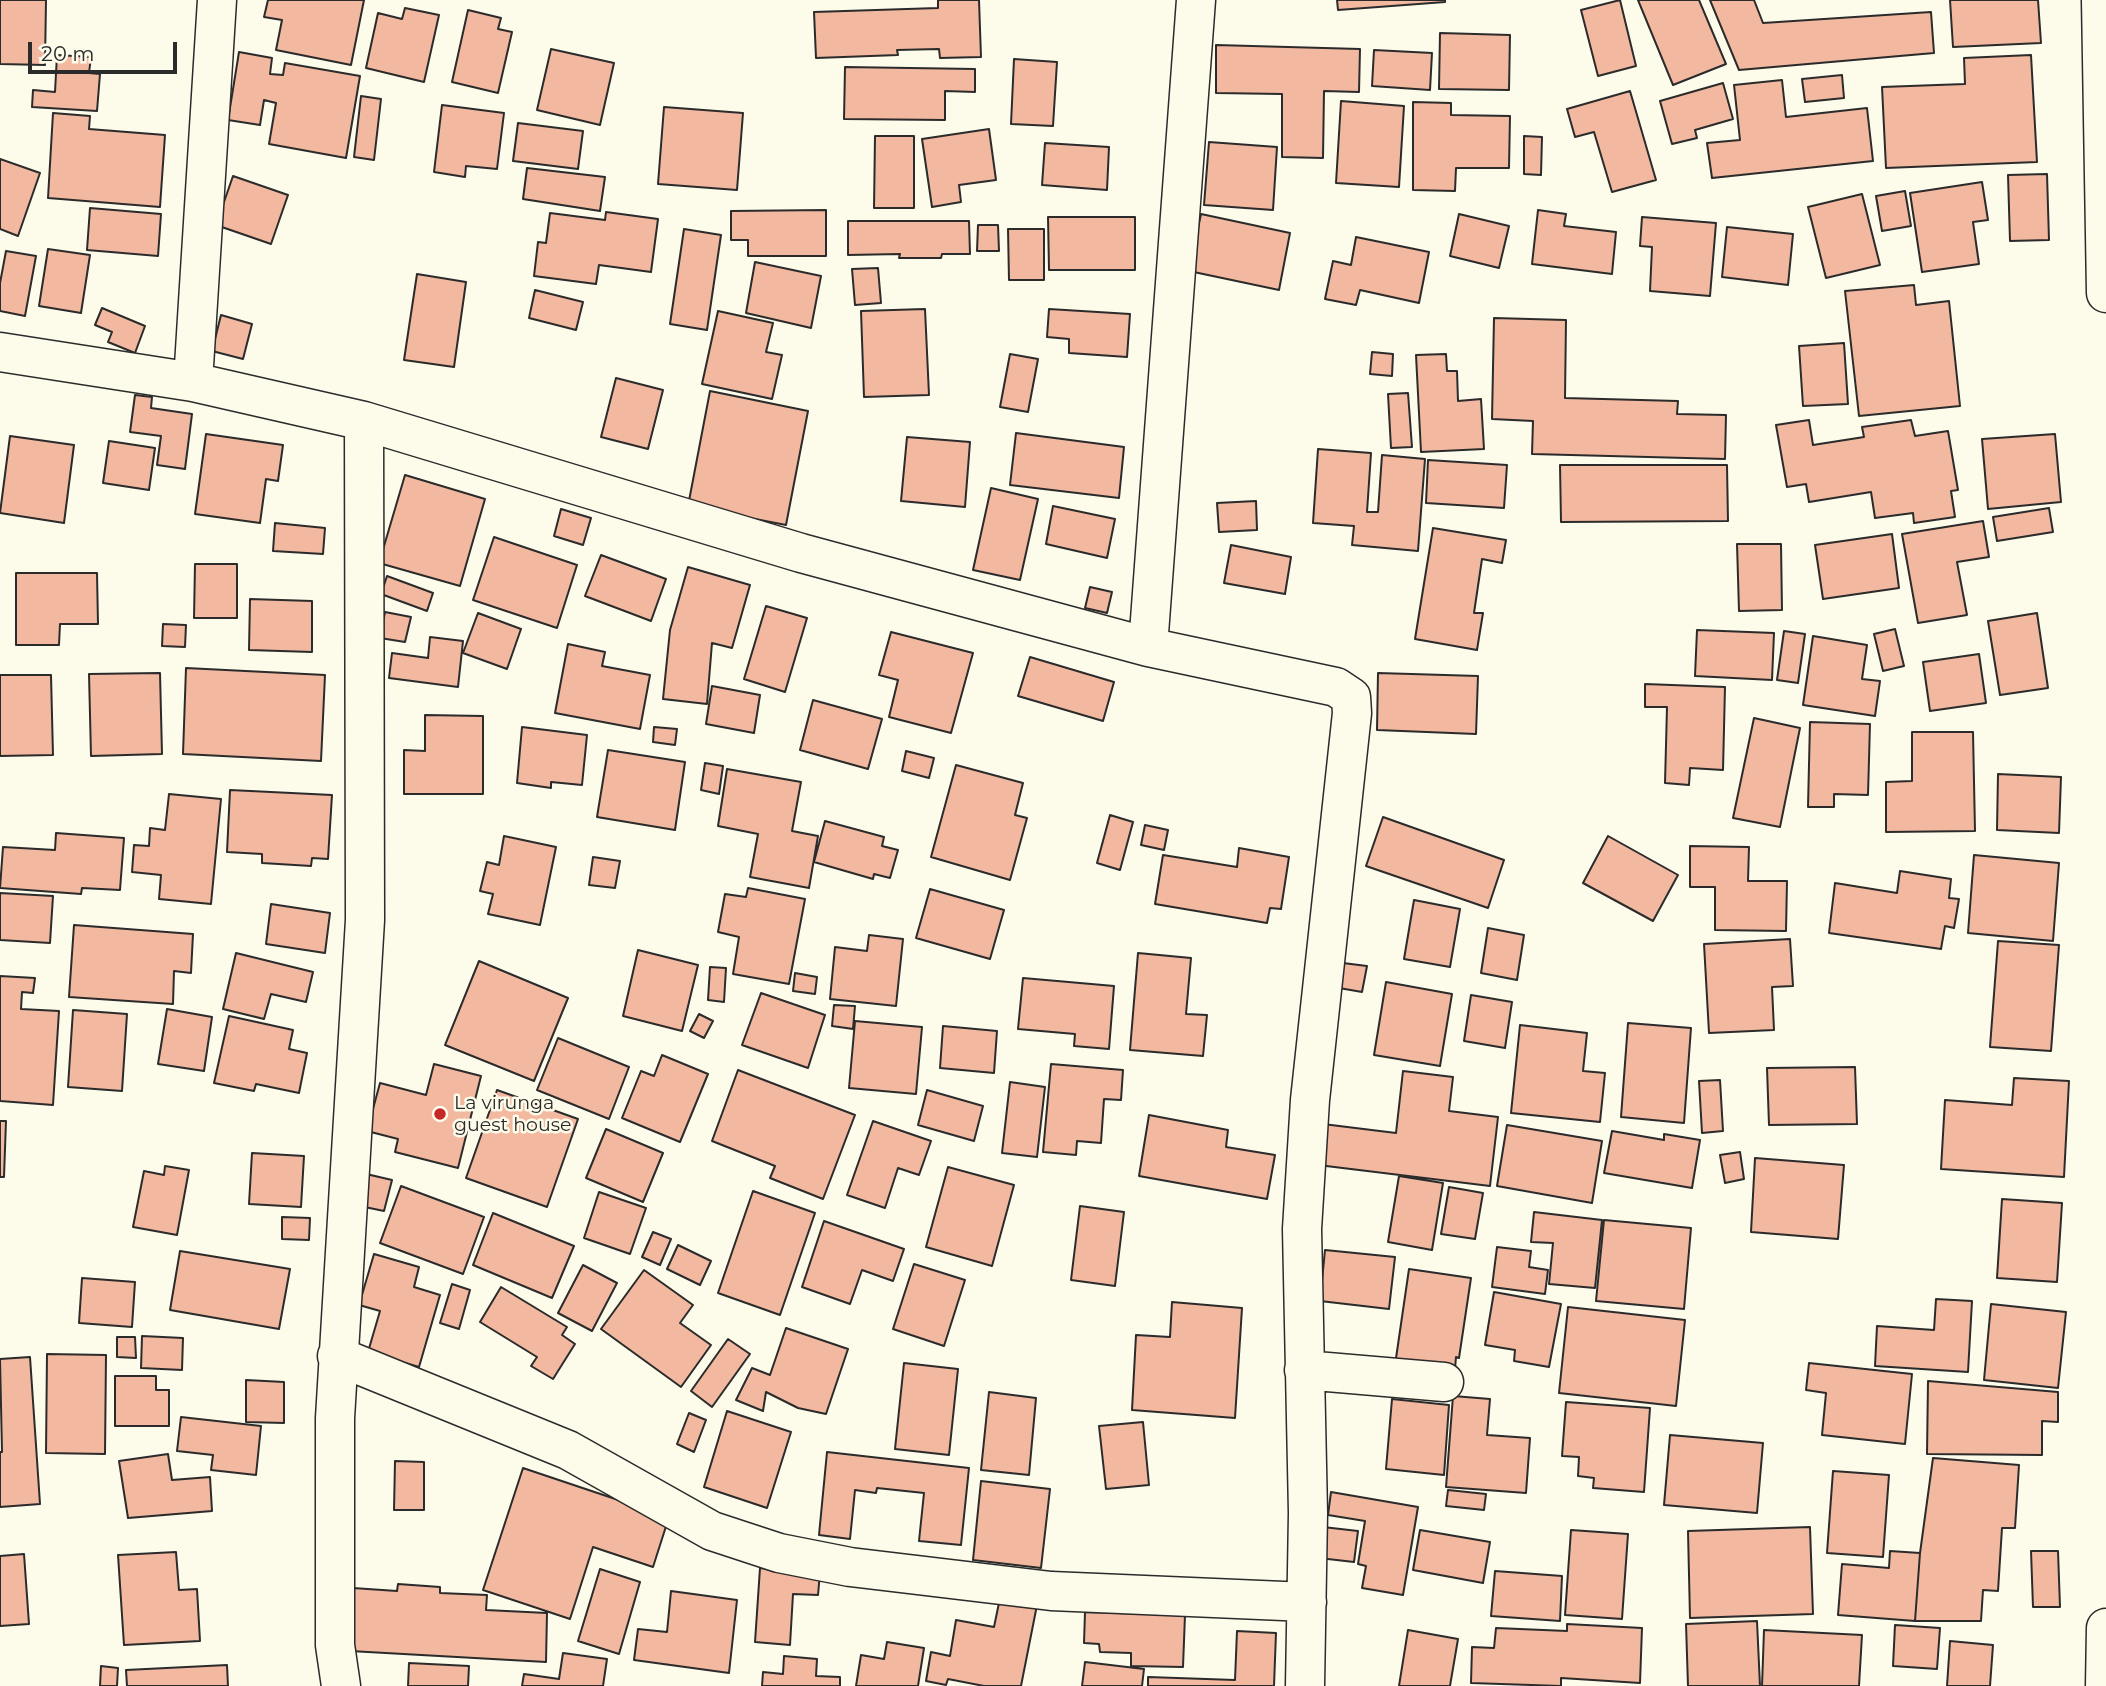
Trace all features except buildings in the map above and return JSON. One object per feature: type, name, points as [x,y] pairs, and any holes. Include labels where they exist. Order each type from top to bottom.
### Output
[{"type":"street","points":[[193,382],[217,0]]},
{"type":"street","points":[[1148,647],[1196,0]]},
{"type":"street","points":[[2101,0],[2106,293]]},
{"type":"street","points":[[0,352],[193,382],[364,421],[801,554],[1148,647],[1336,687],[1351,697],[1352,713],[1310,1100],[1301,1229],[1308,1513],[1305,1686]]},
{"type":"street","points":[[341,1686],[335,1645],[333,1523],[337,1356],[365,920],[364,421]]},
{"type":"street","points":[[337,1356],[568,1450],[712,1531],[779,1553],[850,1567],[1051,1591],[1307,1602]]},
{"type":"street","points":[[1304,1370],[1444,1382]]},
{"type":"street","points":[[2105,1686],[2106,1628]]},
{"type":"place","name":"La virunga guest house","points":[[440,1114]]}]
